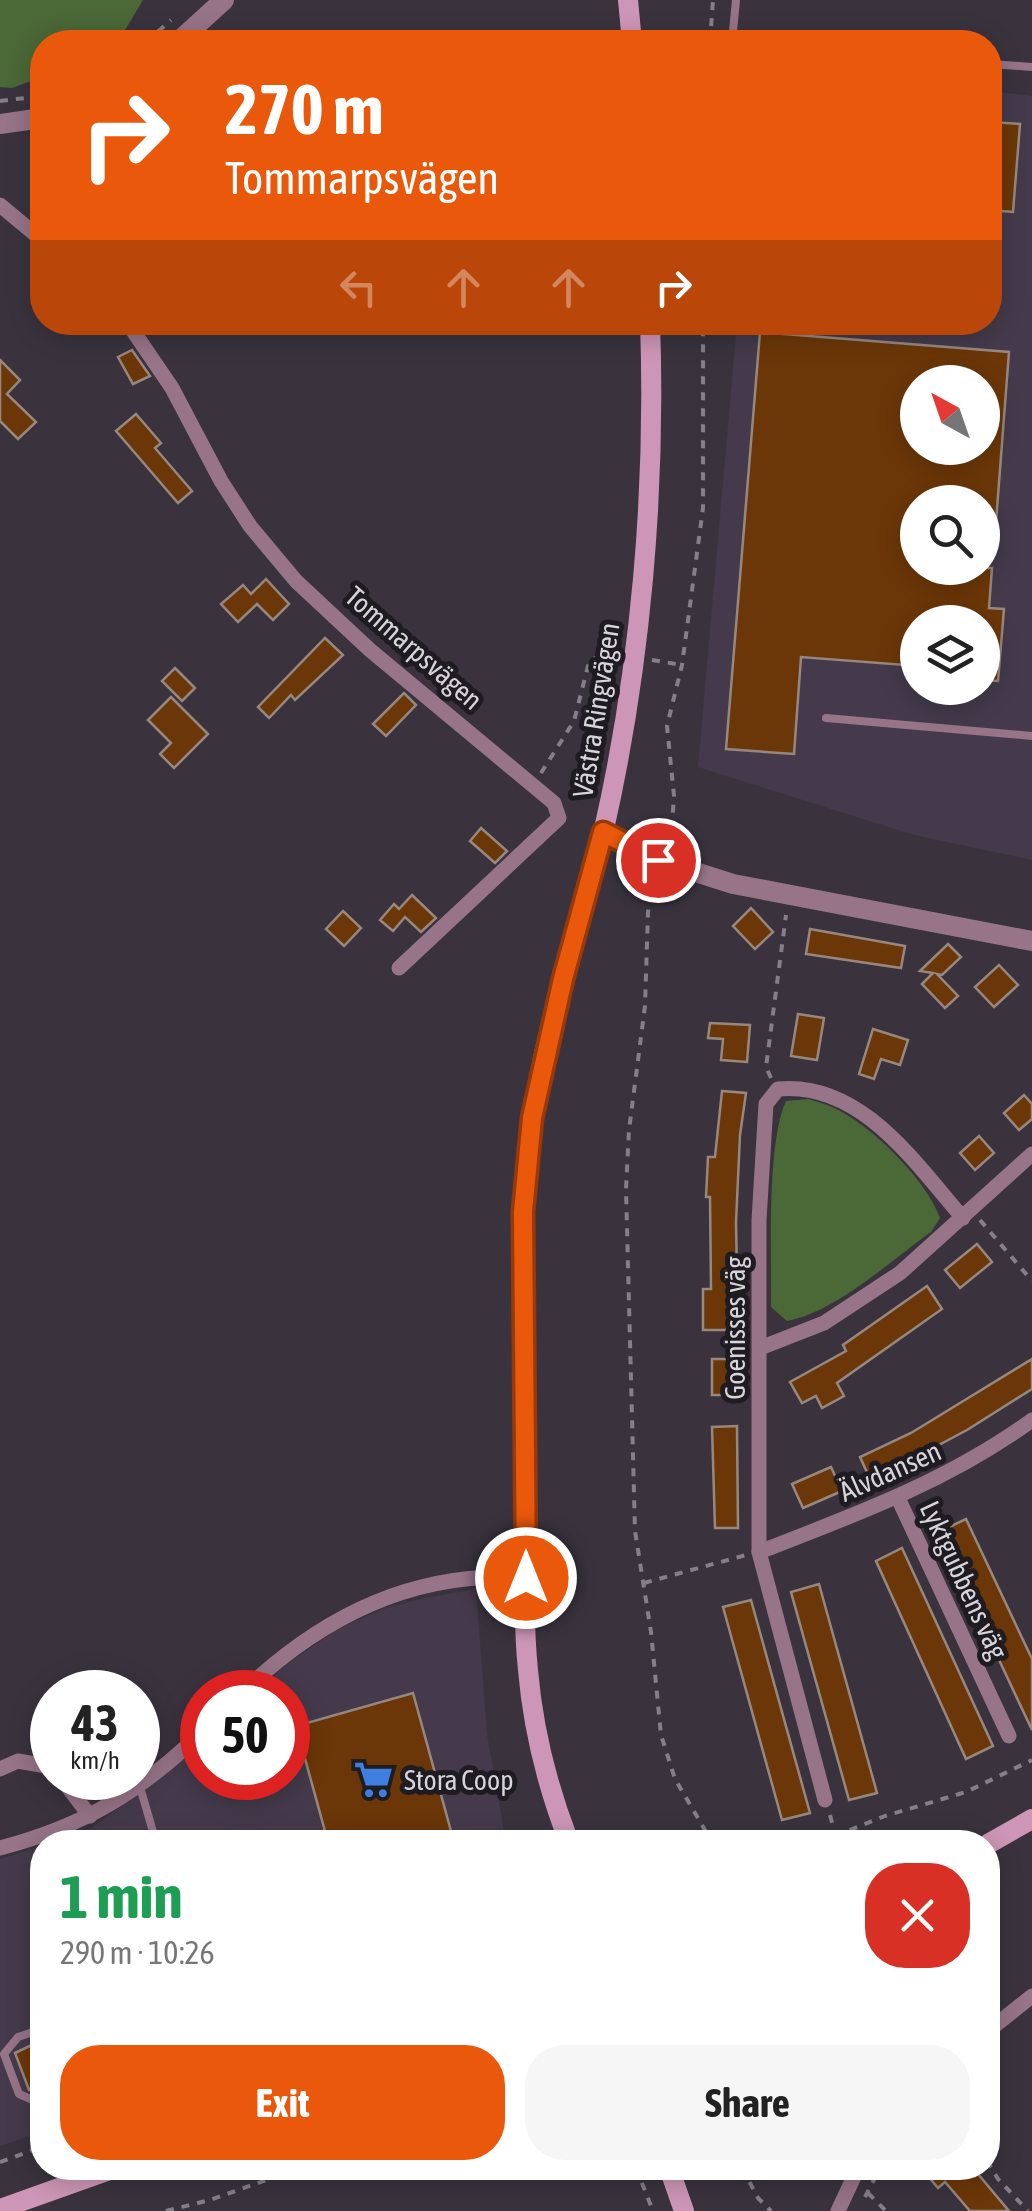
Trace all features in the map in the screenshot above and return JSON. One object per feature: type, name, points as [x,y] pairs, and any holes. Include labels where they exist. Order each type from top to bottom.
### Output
[{"type":"main road","points":[[628,0],[631,30]]},
{"type":"main road","name":"Västra Ringvägen","points":[[564,1830],[554,1804],[528,1669],[523,1212],[530,1136],[563,979],[621,750],[643,581],[651,335]]},
{"type":"main road","points":[[1000,1837],[1032,1820]]},
{"type":"main road","points":[[0,2209],[81,2180]]},
{"type":"main road","points":[[673,2180],[684,2211]]},
{"type":"street","points":[[191,30],[224,0]]},
{"type":"street","points":[[0,124],[30,120]]},
{"type":"street","points":[[0,205],[30,230]]},
{"type":"street","name":"Tommarpsvägen","points":[[136,335],[172,388],[220,481],[250,526],[296,581],[380,658],[554,803],[560,818],[399,968]]},
{"type":"street","points":[[603,832],[656,868],[1032,941]]},
{"type":"street","points":[[778,1089],[828,1094],[865,1112],[968,1214]]},
{"type":"street","name":"Goenisses väg","points":[[778,1089],[766,1104],[759,1220],[760,1552],[825,1800]]},
{"type":"street","points":[[760,1348],[824,1323],[900,1273],[1032,1154]]},
{"type":"street","name":"Älvdansen","points":[[760,1552],[898,1498],[965,1465],[1031,1423]]},
{"type":"street","name":"Lyktgubbens väg","points":[[898,1498],[1009,1736]]},
{"type":"street","points":[[267,1670],[330,1623],[384,1598],[466,1579],[526,1578]]},
{"type":"street","points":[[160,1770],[180,1752]]},
{"type":"street","points":[[0,1769],[18,1761],[30,1763]]},
{"type":"street","points":[[78,1800],[90,1816]]},
{"type":"street","points":[[64,1830],[119,1800]]},
{"type":"street","points":[[0,1848],[30,1845]]},
{"type":"street","points":[[1000,2021],[1032,1996]]},
{"type":"street","points":[[838,2211],[852,2180]]},
{"type":"lane","points":[[733,30],[736,0]]},
{"type":"lane","points":[[1002,65],[1032,67]]},
{"type":"lane","points":[[826,718],[1032,736]]},
{"type":"lane","points":[[144,1800],[152,1830]]},
{"type":"lane","points":[[30,2033],[18,2037],[4,2054],[19,2094],[30,2099]]},
{"type":"path","points":[[711,30],[713,0]]},
{"type":"path","points":[[0,101],[30,97]]},
{"type":"path","points":[[702,335],[703,508],[682,665],[667,726],[674,796],[672,824],[656,868],[648,912],[645,1006],[629,1130],[626,1189],[635,1531],[661,1735],[675,1779],[705,1830]]},
{"type":"path","points":[[533,784],[574,720],[589,662],[604,652],[682,665]]},
{"type":"path","points":[[778,1089],[766,1067],[788,895]]},
{"type":"path","points":[[968,1214],[1032,1281]]},
{"type":"path","points":[[644,1583],[760,1552]]},
{"type":"path","points":[[850,1830],[966,1792],[1032,1760]]},
{"type":"path","points":[[0,2162],[30,2151]]},
{"type":"path","points":[[166,2211],[266,2180]]},
{"type":"path","points":[[641,2180],[653,2211]]},
{"type":"path","points":[[748,2180],[771,2211]]},
{"type":"path","points":[[860,2180],[886,2211]]},
{"type":"path","points":[[861,2205],[874,2180]]},
{"type":"path","points":[[999,2180],[1028,2211]]},
{"type":"shaded area","points":[[1002,92],[1032,96],[1032,860],[914,835],[698,767],[736,335],[1002,335]]},
{"type":"shaded area","points":[[476,1589],[487,1734],[504,1830],[85,1830],[129,1800],[160,1800],[160,1777],[180,1762],[180,1800],[310,1800],[310,1670],[280,1670],[337,1629],[386,1608]]},
{"type":"shaded area","points":[[30,1850],[30,2136],[0,2146],[0,1859]]},
{"type":"green space","points":[[0,0],[143,0],[125,30],[30,30],[30,81],[12,88],[0,87]]},
{"type":"green space","points":[[808,1099],[852,1118],[883,1142],[924,1188],[940,1218],[931,1232],[843,1297],[787,1321],[771,1307],[775,1144],[786,1101]]},
{"type":"building","points":[[1002,123],[1020,124],[1013,212],[1002,211]]},
{"type":"building","points":[[760,335],[1009,352],[999,485],[900,485],[900,585],[991,585],[989,605],[900,605],[900,665],[801,657],[794,754],[726,749]]},
{"type":"building","points":[[132,350],[150,376],[133,384],[118,357]]},
{"type":"building","points":[[0,360],[20,380],[7,394],[36,422],[18,439],[0,421]]},
{"type":"building","points":[[136,414],[161,443],[155,448],[192,491],[178,503],[116,431]]},
{"type":"building","points":[[266,579],[289,604],[273,620],[257,604],[238,622],[221,604],[243,585],[251,594]]},
{"type":"building","points":[[1000,609],[1004,609],[1000,657]]},
{"type":"building","points":[[325,638],[343,655],[295,700],[291,695],[269,718],[258,707]]},
{"type":"building","points":[[175,668],[195,688],[182,701],[162,681]]},
{"type":"building","points":[[404,693],[416,705],[386,736],[373,724]]},
{"type":"building","points":[[171,697],[208,734],[174,768],[160,754],[171,743],[148,720]]},
{"type":"building","points":[[481,828],[507,851],[495,863],[470,841]]},
{"type":"building","points":[[412,895],[436,918],[421,932],[405,917],[393,931],[380,920],[394,904],[399,909]]},
{"type":"building","points":[[751,908],[773,932],[755,949],[733,926]]},
{"type":"building","points":[[343,911],[361,928],[344,946],[326,929]]},
{"type":"building","points":[[810,929],[905,946],[901,968],[806,954]]},
{"type":"building","points":[[948,944],[961,957],[942,975],[937,974],[958,996],[945,1008],[922,984],[933,973],[920,971]]},
{"type":"building","points":[[999,965],[1018,985],[994,1007],[975,987]]},
{"type":"building","points":[[798,1014],[824,1018],[817,1060],[791,1056]]},
{"type":"building","points":[[710,1023],[750,1025],[747,1062],[721,1060],[723,1039],[708,1038]]},
{"type":"building","points":[[873,1029],[908,1040],[900,1065],[881,1059],[874,1079],[859,1074]]},
{"type":"building","points":[[722,1091],[746,1093],[736,1222],[738,1330],[703,1330],[703,1289],[711,1289],[708,1157],[715,1157]]},
{"type":"building","points":[[1024,1095],[1032,1104],[1032,1119],[1019,1130],[1004,1113]]},
{"type":"building","points":[[979,1136],[994,1153],[975,1170],[960,1153]]},
{"type":"building","points":[[977,1244],[992,1262],[960,1288],[945,1270]]},
{"type":"building","points":[[927,1286],[942,1309],[837,1383],[844,1396],[822,1408],[816,1396],[802,1403],[790,1382],[846,1351],[843,1345]]},
{"type":"building","points":[[712,1359],[737,1359],[738,1395],[712,1395]]},
{"type":"building","points":[[1032,1359],[1032,1389],[967,1430],[871,1481],[860,1457],[911,1433]]},
{"type":"building","points":[[737,1426],[738,1528],[715,1528],[712,1427]]},
{"type":"building","points":[[831,1467],[842,1491],[803,1508],[792,1484]]},
{"type":"building","points":[[966,1519],[1032,1659],[1032,1730],[939,1532]]},
{"type":"building","points":[[902,1548],[993,1746],[966,1759],[876,1561]]},
{"type":"building","points":[[819,1584],[877,1793],[849,1800],[791,1592]]},
{"type":"building","points":[[751,1600],[810,1813],[782,1820],[723,1607]]},
{"type":"building","name":"Stora Coop","points":[[413,1693],[451,1830],[325,1830],[310,1777],[310,1722]]},
{"type":"building","points":[[30,2046],[30,2090],[29,2090],[15,2053]]},
{"type":"building","points":[[931,2180],[983,2180],[1009,2211],[970,2211],[945,2182],[938,2188]]},
{"type":"place","name":"Stora Coop","points":[[374,1780]]},
{"type":"route","points":[[526,1578],[523,1212],[532,1118],[563,979],[603,832],[658,860]]}]
